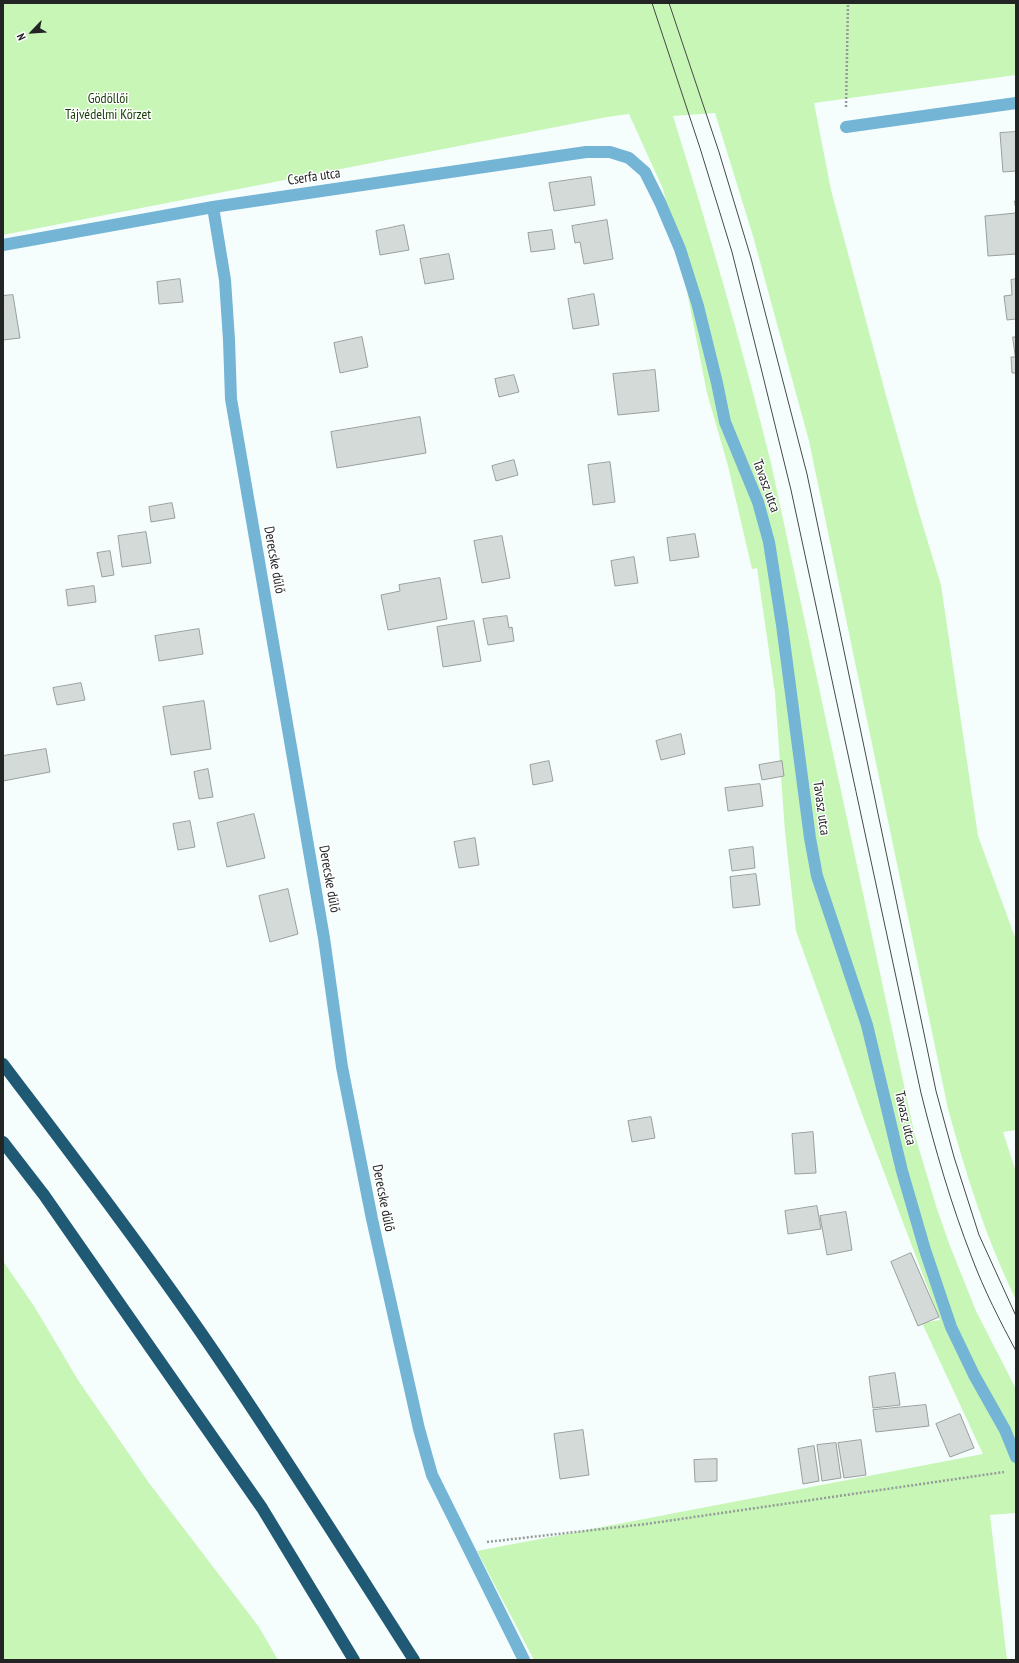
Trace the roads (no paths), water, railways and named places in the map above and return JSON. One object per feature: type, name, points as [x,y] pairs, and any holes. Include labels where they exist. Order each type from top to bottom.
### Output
[{"type":"highway","points":[[3,1064],[114,1211],[204,1336],[318,1509],[414,1660]]},
{"type":"highway","points":[[3,1142],[44,1195],[160,1364],[262,1508],[354,1660]]},
{"type":"street","points":[[846,127],[1016,103]]},
{"type":"street","name":"Cserfa utca","points":[[3,245],[213,207],[586,152],[610,152],[629,158]]},
{"type":"street","name":"Tavasz utca","points":[[629,158],[645,172],[660,202],[680,249],[698,306],[717,383],[724,422],[758,502],[769,542],[782,625],[810,838],[817,876],[867,1025],[902,1171],[925,1250],[951,1327],[974,1375],[1004,1430],[1016,1457]]},
{"type":"street","name":"Derecske dűlő","points":[[213,207],[224,280],[229,340],[231,399],[324,938],[344,1075],[372,1219],[419,1429],[432,1475],[524,1660]]},
{"type":"tram line","points":[[652,3],[700,148],[732,252],[761,368],[791,490],[921,1093],[932,1135],[950,1197],[964,1238],[987,1294],[1016,1351]]},
{"type":"tram line","points":[[669,3],[719,152],[751,258],[807,474],[936,1091],[954,1157],[979,1235],[1016,1316]]},
{"type":"park label","name":"Gödöllői Tájvédelmi Körzet","points":[[108,108]]}]
